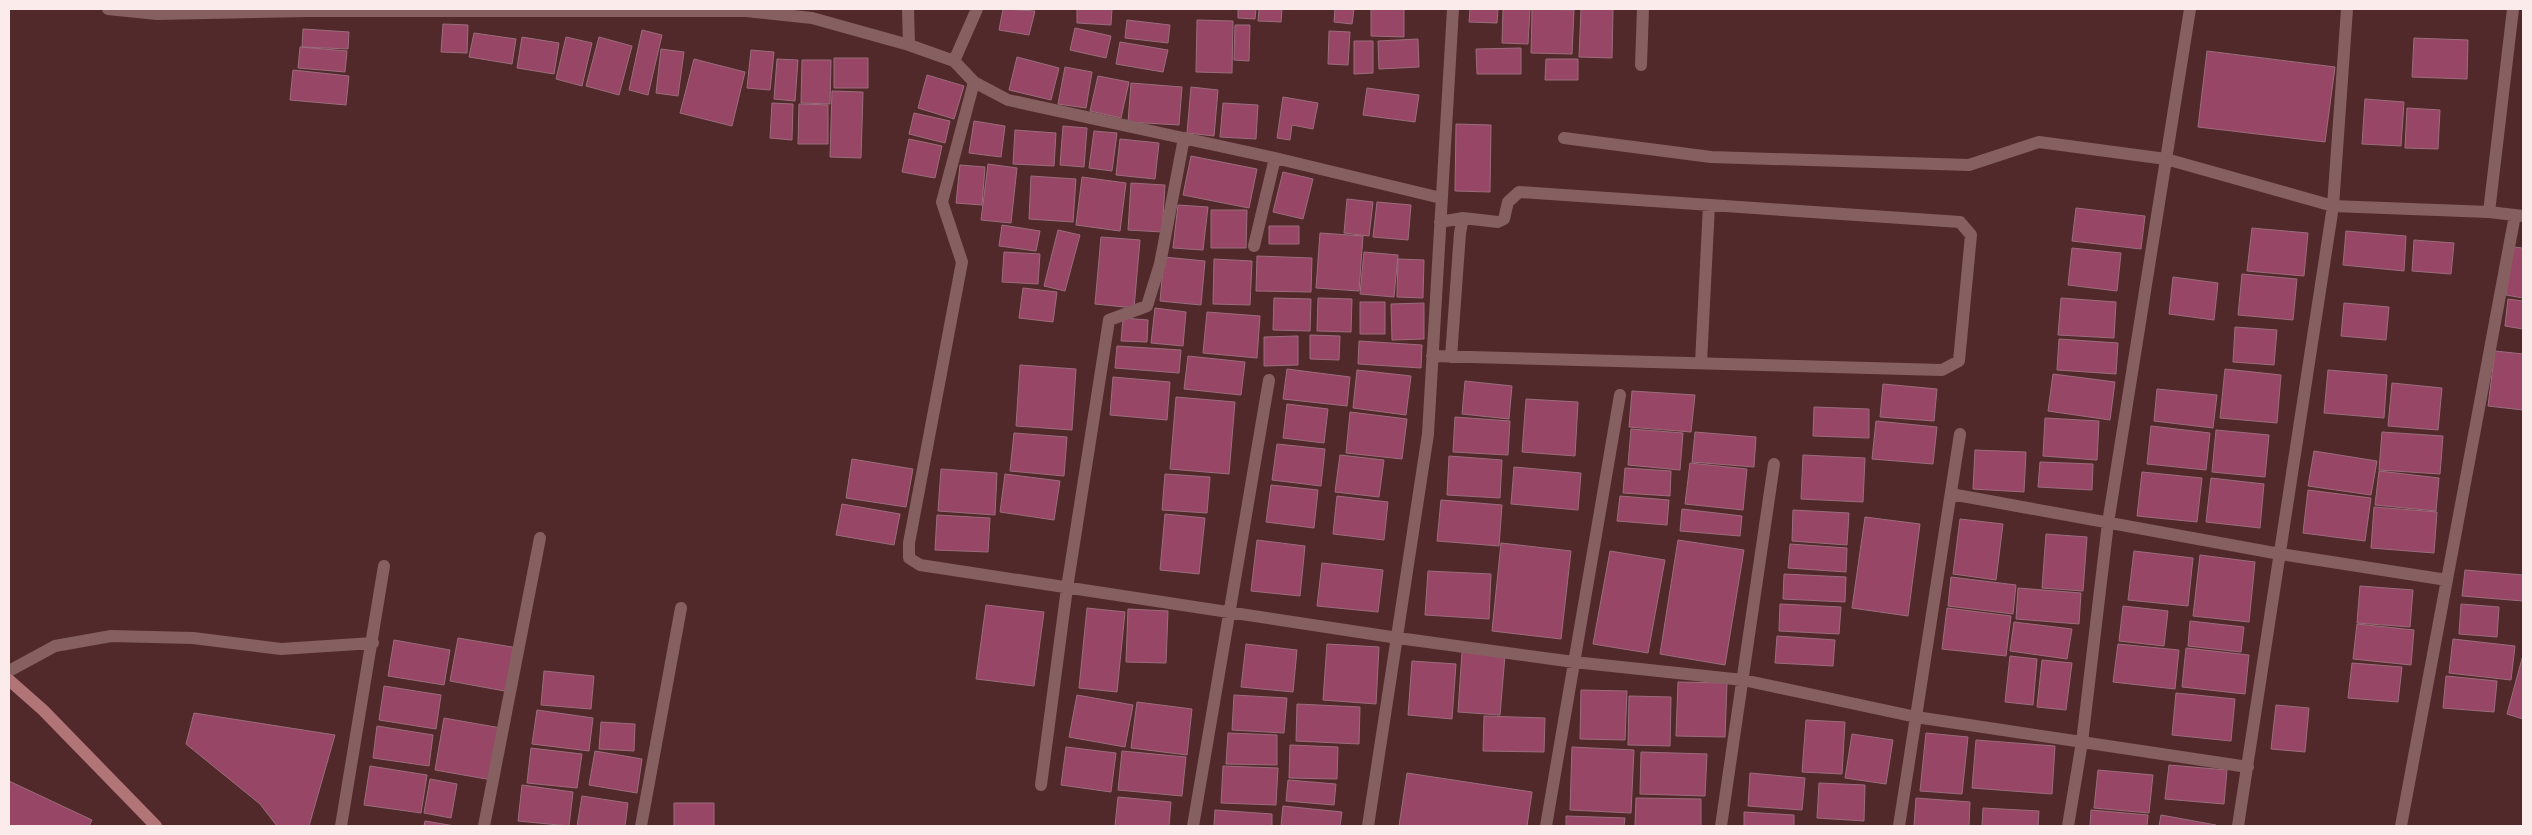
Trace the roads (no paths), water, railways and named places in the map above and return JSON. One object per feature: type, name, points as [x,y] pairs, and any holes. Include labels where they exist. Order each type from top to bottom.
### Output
[{"type":"main road","points":[[9,680],[43,710],[156,826]]},
{"type":"street","points":[[108,9],[158,11],[746,10],[813,13],[954,60],[974,82],[1008,100],[1275,158],[1441,198]]},
{"type":"street","points":[[908,9],[909,45]]},
{"type":"street","points":[[954,60],[977,9]]},
{"type":"street","points":[[1368,826],[1428,434],[1453,9]]},
{"type":"street","points":[[1641,65],[1643,9]]},
{"type":"street","points":[[2068,826],[2082,742],[2108,523],[2190,9]]},
{"type":"street","points":[[2238,826],[2333,206],[2347,9]]},
{"type":"street","points":[[2489,212],[2513,9]]},
{"type":"street","points":[[974,82],[942,202],[962,262],[909,543],[909,558],[920,566],[1398,638],[1574,662],[1743,680],[1916,717],[2248,767]]},
{"type":"street","points":[[1041,785],[1068,588],[1109,320],[1147,306],[1160,264],[1184,138]]},
{"type":"street","points":[[1564,138],[1721,158],[1969,165],[2039,142],[2166,159],[2333,206],[2489,212],[2519,215],[2447,580],[2402,826]]},
{"type":"street","points":[[1254,246],[1275,158]]},
{"type":"street","points":[[1432,356],[1942,370],[1958,361],[1971,235],[1960,222],[1518,192],[1508,202],[1504,218],[1498,222],[1463,218],[1440,222]]},
{"type":"street","points":[[1701,362],[1709,206]]},
{"type":"street","points":[[1451,357],[1460,233],[1463,218]]},
{"type":"street","points":[[1193,826],[1269,380]]},
{"type":"street","points":[[1546,826],[1620,395]]},
{"type":"street","points":[[1899,826],[1960,434]]},
{"type":"street","points":[[1721,826],[1774,464]]},
{"type":"street","points":[[1951,494],[2280,554],[2447,580]]},
{"type":"street","points":[[484,826],[540,538]]},
{"type":"street","points":[[342,826],[384,566]]},
{"type":"street","points":[[641,826],[681,608]]},
{"type":"street","points":[[9,671],[55,646],[111,636],[193,638],[281,649],[372,643]]}]
